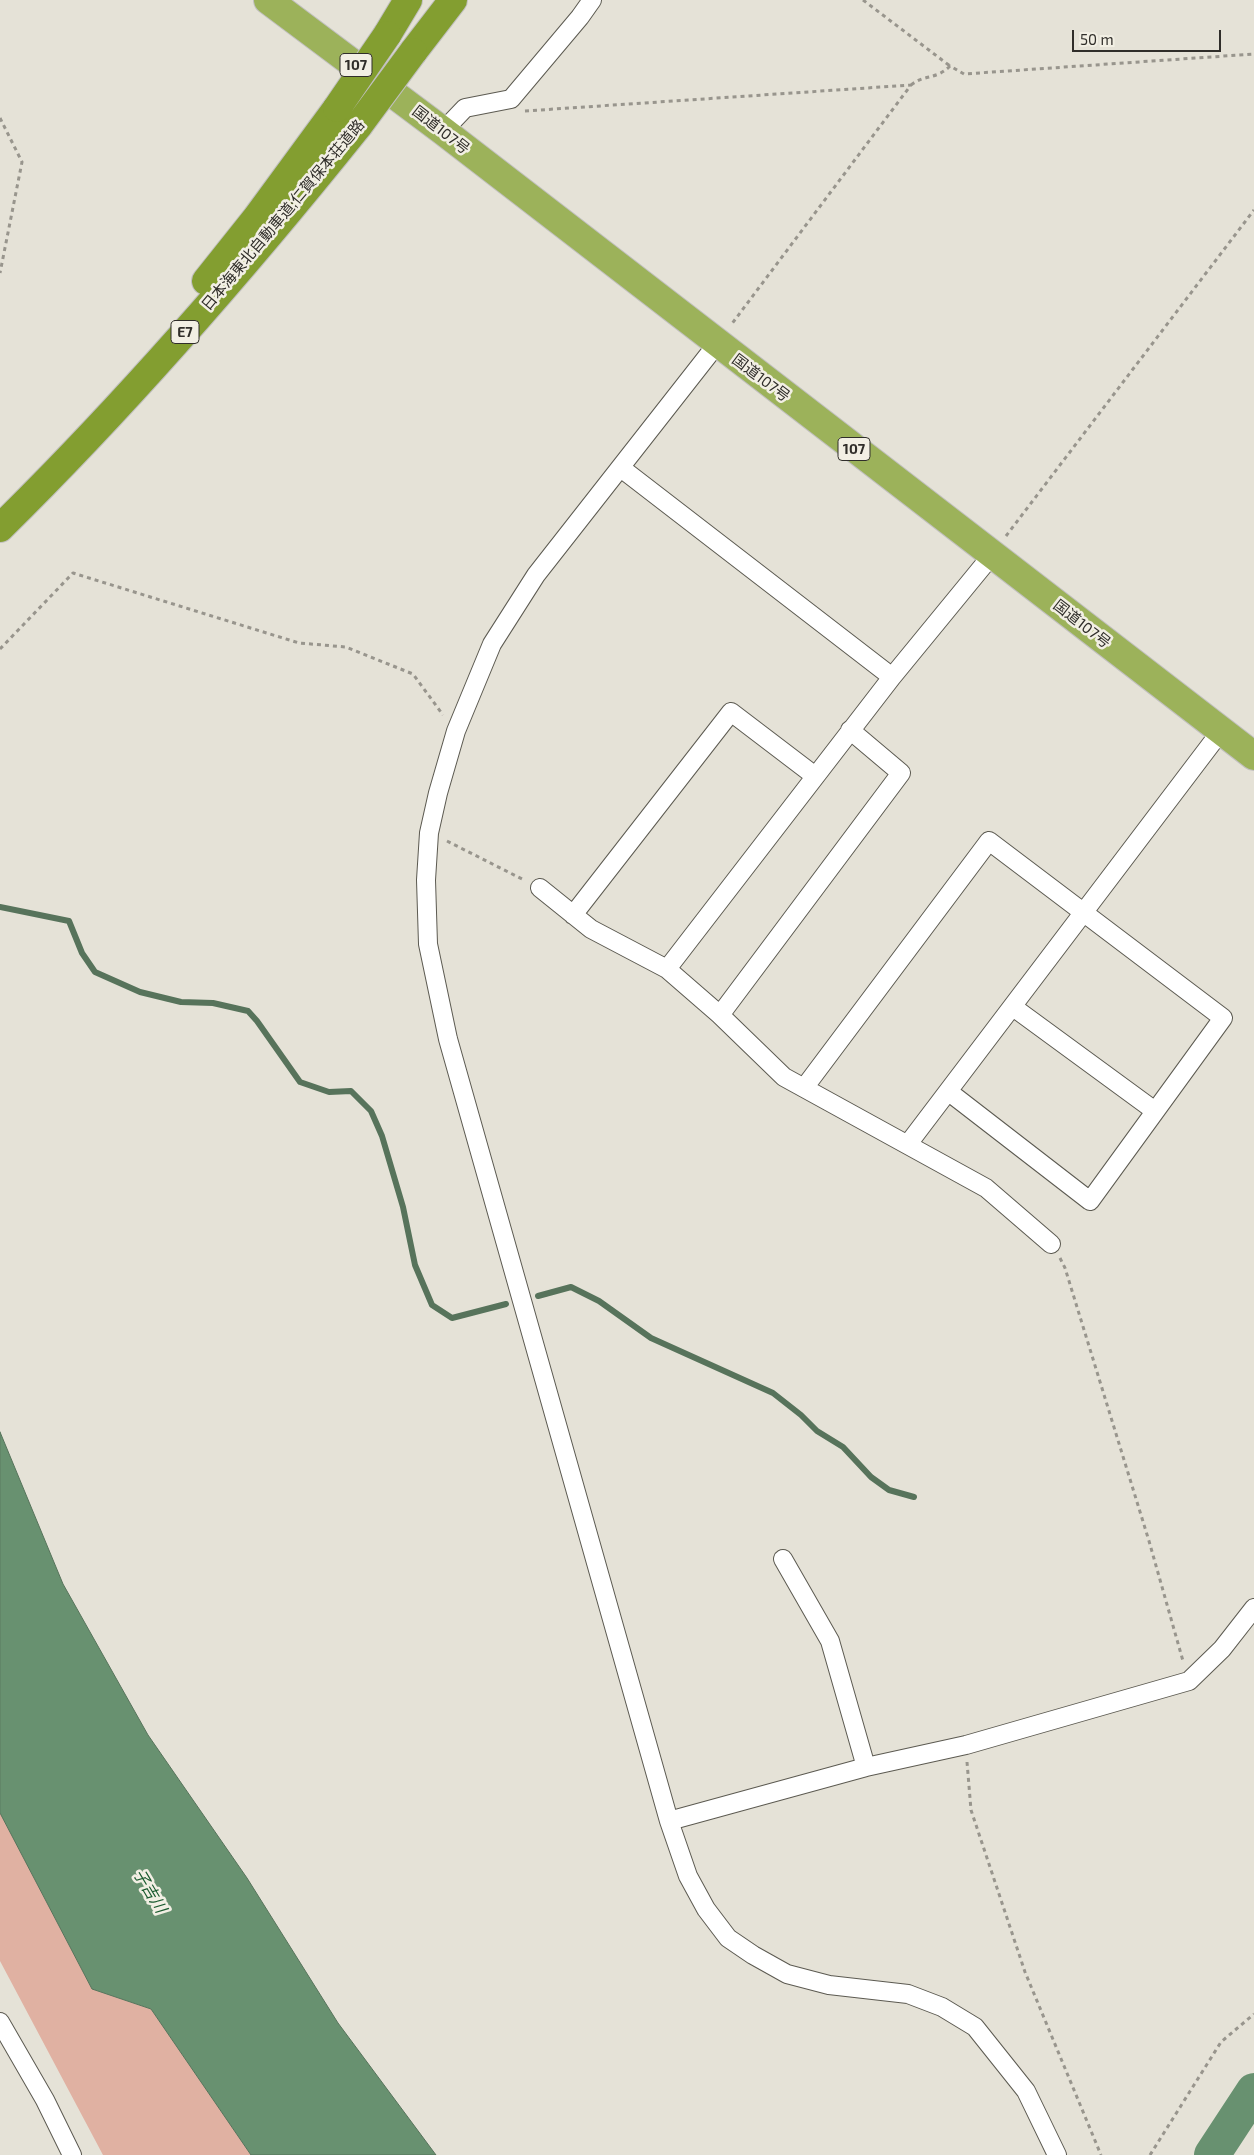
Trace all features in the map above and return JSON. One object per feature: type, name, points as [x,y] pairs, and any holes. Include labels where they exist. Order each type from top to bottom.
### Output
[{"type":"highway","name":"国道107号","points":[[268,0],[442,131],[1254,756]]},
{"type":"highway","points":[[401,45],[408,0]]},
{"type":"highway","name":"日本海東北自動車道;仁賀保本荘道路","points":[[0,513],[115,393],[209,289],[348,117],[435,0]]},
{"type":"highway","points":[[401,45],[452,0]]},
{"type":"highway","name":"日本海東北自動車道;仁賀保本荘道路","points":[[0,528],[124,401],[297,202],[348,117]]},
{"type":"street","points":[[442,131],[465,108],[511,99],[592,0]]},
{"type":"street","points":[[717,344],[536,575],[492,644],[456,731],[438,792],[429,832],[426,880],[428,944],[448,1039],[669,1821],[688,1876],[706,1909],[728,1938],[787,1974],[829,1986],[908,1994],[942,2007],[975,2026],[1026,2091],[1057,2155]]},
{"type":"street","points":[[621,468],[892,677]]},
{"type":"street","points":[[666,969],[850,730],[992,555]]},
{"type":"street","points":[[574,915],[731,712],[815,776]]},
{"type":"street","points":[[720,1015],[901,773],[850,730]]},
{"type":"street","points":[[908,1144],[1221,731]]},
{"type":"street","points":[[804,1088],[989,841],[1223,1018],[1090,1201],[948,1092]]},
{"type":"street","points":[[540,888],[591,929],[666,969],[720,1015],[784,1077],[986,1188],[1051,1244]]},
{"type":"street","points":[[1013,1007],[1155,1111]]},
{"type":"street","points":[[783,1559],[830,1641],[866,1767]]},
{"type":"street","points":[[669,1821],[866,1767],[966,1745],[1189,1681],[1222,1649],[1254,1608]]},
{"type":"street","points":[[0,2022],[45,2100],[72,2155]]},
{"type":"path","points":[[863,0],[950,66],[964,74],[1254,54]]},
{"type":"path","points":[[717,344],[911,85],[918,79],[942,74],[950,66]]},
{"type":"path","points":[[511,99],[520,111],[911,85]]},
{"type":"path","points":[[0,118],[22,162],[0,273]]},
{"type":"path","points":[[992,555],[1254,210]]},
{"type":"path","points":[[0,649],[73,574],[299,643],[346,647],[380,660],[413,674],[456,731]]},
{"type":"path","points":[[429,832],[540,888]]},
{"type":"path","points":[[1051,1244],[1065,1268],[1149,1541],[1189,1681]]},
{"type":"path","points":[[966,1745],[971,1810],[1025,1972],[1101,2155]]},
{"type":"path","points":[[1150,2155],[1221,2042],[1254,2014]]},
{"type":"shaded area","points":[[0,1813],[92,1989],[151,2009],[251,2155],[103,2155],[0,1961]]},
{"type":"water","name":"子吉川","points":[[0,1432],[63,1584],[148,1735],[247,1878],[338,2023],[436,2155],[251,2155],[151,2009],[92,1989],[0,1813]]},
{"type":"waterway","points":[[0,907],[69,921],[82,953],[95,972],[140,992],[181,1002],[213,1003],[248,1011],[300,1082],[329,1092],[351,1091],[371,1111],[382,1136],[403,1207],[415,1265],[432,1305],[452,1318],[506,1304]]},
{"type":"waterway","points":[[538,1296],[571,1287],[599,1301],[651,1338],[773,1393],[801,1415],[817,1431],[843,1447],[871,1477],[889,1490],[914,1497]]},
{"type":"waterway","points":[[1212,2155],[1254,2091]]}]
